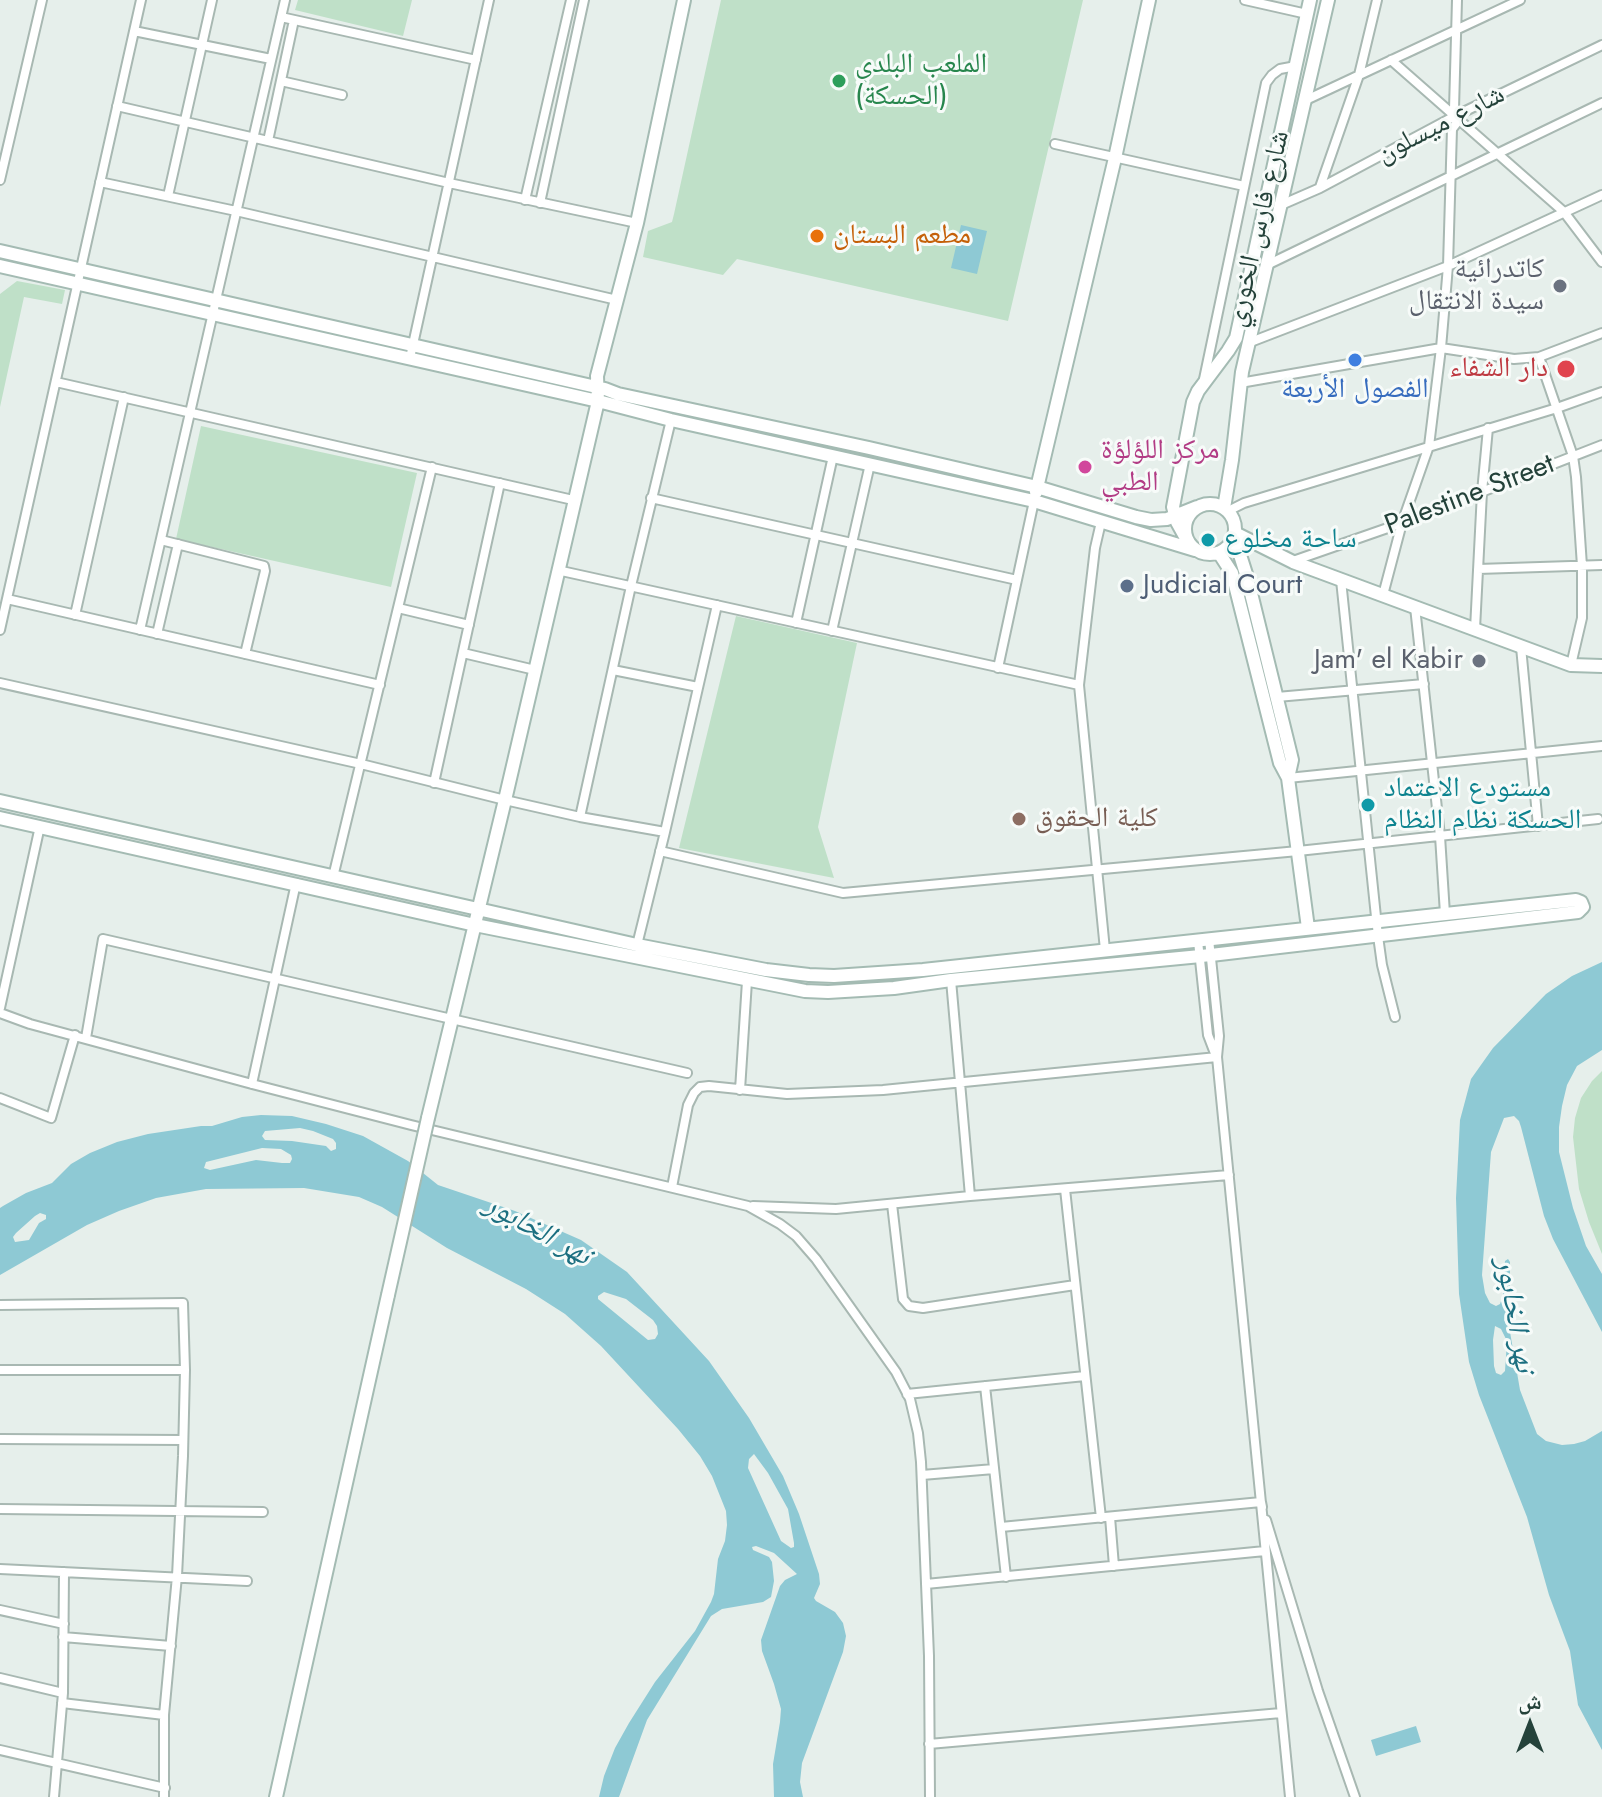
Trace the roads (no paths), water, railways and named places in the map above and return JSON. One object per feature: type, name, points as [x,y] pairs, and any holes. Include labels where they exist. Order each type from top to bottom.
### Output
[{"type":"street","points":[[0,180],[42,0]]},
{"type":"street","points":[[0,630],[141,0]]},
{"type":"street","points":[[168,196],[212,0]]},
{"type":"street","points":[[140,630],[285,0]]},
{"type":"street","points":[[412,351],[489,0]]},
{"type":"street","points":[[525,200],[571,0]]},
{"type":"street","points":[[540,203],[584,0]]},
{"type":"street","points":[[276,1797],[428,1118],[598,401],[597,376],[637,223],[684,0]]},
{"type":"street","points":[[998,668],[1149,0]]},
{"type":"street","points":[[1245,0],[1307,14]]},
{"type":"street","name":"شارع فارس الخوري","points":[[1191,545],[1175,517],[1173,501],[1193,402],[1236,338],[1310,0]]},
{"type":"street","points":[[1226,510],[1240,383],[1248,343],[1328,0]]},
{"type":"street","points":[[1320,188],[1359,75],[1377,0]]},
{"type":"street","points":[[1383,595],[1402,523],[1429,446],[1448,266],[1457,0]]},
{"type":"street","points":[[1306,100],[1520,0]]},
{"type":"street","points":[[281,17],[476,60]]},
{"type":"street","points":[[268,141],[294,20]]},
{"type":"street","points":[[134,31],[271,59]]},
{"type":"street","name":"شارع ميسلون","points":[[1281,205],[1602,45]]},
{"type":"street","points":[[1391,60],[1564,212],[1602,262]]},
{"type":"street","points":[[1203,384],[1266,83],[1276,71],[1296,66]]},
{"type":"street","points":[[281,81],[342,95]]},
{"type":"street","points":[[1267,265],[1602,103]]},
{"type":"street","points":[[117,106],[637,223]]},
{"type":"street","points":[[1055,144],[1244,186]]},
{"type":"street","points":[[100,182],[617,300]]},
{"type":"street","points":[[1248,343],[1448,266],[1602,195]]},
{"type":"street","points":[[0,251],[79,276],[412,351],[597,387],[1037,487],[1136,517],[1160,520],[1211,504],[1226,510],[1234,520],[1235,535],[1292,760],[1288,778]]},
{"type":"street","points":[[0,266],[79,276]]},
{"type":"street","points":[[1240,383],[1441,348],[1514,359],[1539,357],[1602,333]]},
{"type":"street","points":[[412,351],[671,420],[1034,501],[1191,545],[1207,554],[1219,553],[1229,546],[1235,535]]},
{"type":"street","points":[[1539,357],[1573,456],[1582,566],[1582,618],[1571,665]]},
{"type":"street","points":[[56,382],[573,500]]},
{"type":"street","points":[[1226,510],[1602,392]]},
{"type":"street","points":[[75,615],[124,397]]},
{"type":"street","points":[[580,817],[671,420]]},
{"type":"street","points":[[1475,629],[1488,428]]},
{"type":"street","name":"Palestine Street","points":[[1293,562],[1602,445]]},
{"type":"street","points":[[796,623],[833,456]]},
{"type":"street","points":[[832,631],[870,464]]},
{"type":"street","points":[[333,877],[432,467]]},
{"type":"street","points":[[434,783],[500,483]]},
{"type":"street","points":[[651,498],[1017,580]]},
{"type":"street","points":[[1136,517],[1159,512],[1173,501]]},
{"type":"street","points":[[1191,545],[1185,531],[1186,522],[1197,507]]},
{"type":"street","points":[[1101,522],[1095,548],[1079,685],[1105,950]]},
{"type":"street","points":[[1235,535],[1293,562],[1571,665],[1602,666]]},
{"type":"street","points":[[161,540],[264,566],[245,654]]},
{"type":"street","points":[[157,634],[178,544]]},
{"type":"street","points":[[1219,553],[1232,573],[1280,763],[1288,778],[1308,928]]},
{"type":"street","points":[[1478,569],[1602,565]]},
{"type":"street","points":[[557,570],[1079,685]]},
{"type":"street","points":[[1341,580],[1378,936],[1395,1017]]},
{"type":"street","points":[[7,599],[380,685]]},
{"type":"street","points":[[635,951],[717,605]]},
{"type":"street","points":[[1415,607],[1440,836],[1445,914]]},
{"type":"street","points":[[398,608],[469,625]]},
{"type":"street","points":[[1521,647],[1538,826]]},
{"type":"street","points":[[463,653],[535,670]]},
{"type":"street","points":[[613,670],[698,687]]},
{"type":"street","points":[[0,683],[580,817],[665,832]]},
{"type":"street","points":[[1277,697],[1424,684]]},
{"type":"street","points":[[1288,778],[1602,746]]},
{"type":"street","points":[[0,801],[479,910],[635,951],[747,981],[805,991],[894,988],[1205,956],[1578,912],[1583,907],[1576,900],[923,970],[834,976],[790,974],[635,951],[475,925],[0,818]]},
{"type":"street","points":[[660,851],[843,893],[1298,851],[1598,819]]},
{"type":"street","points":[[40,826],[0,1011],[15,1019],[474,1141],[748,1206],[815,1209],[1229,1175]]},
{"type":"street","points":[[252,1084],[296,883]]},
{"type":"street","points":[[86,1038],[103,939],[687,1073]]},
{"type":"street","points":[[1204,940],[1208,1035],[1217,1057],[1290,1797]]},
{"type":"street","points":[[951,980],[970,1196]]},
{"type":"street","points":[[740,1090],[747,981]]},
{"type":"street","points":[[0,1098],[51,1118],[75,1035]]},
{"type":"street","points":[[672,1187],[688,1105],[700,1087],[773,1094],[883,1090],[1217,1057]]},
{"type":"street","points":[[1065,1189],[1085,1376],[1114,1566]]},
{"type":"street","points":[[892,1204],[903,1299],[909,1306],[923,1308],[1075,1285]]},
{"type":"street","points":[[748,1206],[780,1224],[806,1247],[896,1372],[907,1394],[918,1433],[922,1475],[929,1656],[930,1797]]},
{"type":"street","points":[[0,1305],[183,1303],[185,1370],[177,1576],[164,1715],[164,1792],[0,1750]]},
{"type":"street","points":[[0,1370],[185,1370]]},
{"type":"street","points":[[907,1394],[1085,1376]]},
{"type":"street","points":[[985,1386],[1006,1577]]},
{"type":"street","points":[[0,1439],[183,1440]]},
{"type":"street","points":[[922,1475],[994,1469]]},
{"type":"street","points":[[1001,1527],[1261,1502]]},
{"type":"street","points":[[1261,1502],[1318,1691],[1355,1797]]},
{"type":"street","points":[[0,1509],[263,1512]]},
{"type":"street","points":[[926,1584],[1265,1551]]},
{"type":"street","points":[[0,1569],[247,1581]]},
{"type":"street","points":[[54,1797],[62,1698],[64,1572]]},
{"type":"street","points":[[0,1610],[64,1624]]},
{"type":"street","points":[[63,1637],[171,1646]]},
{"type":"street","points":[[0,1678],[62,1698],[164,1715]]},
{"type":"street","points":[[929,1744],[1281,1713]]},
{"type":"water","points":[[961,225],[987,231],[977,274],[951,268]]},
{"type":"water","points":[[1602,962],[1602,1050],[1577,1066],[1567,1085],[1559,1127],[1559,1152],[1586,1246],[1602,1274],[1602,1332],[1553,1239],[1521,1127],[1514,1116],[1504,1118],[1491,1152],[1482,1275],[1485,1293],[1490,1303],[1496,1306],[1503,1295],[1505,1261],[1508,1259],[1510,1262],[1510,1332],[1520,1390],[1537,1434],[1546,1441],[1562,1445],[1585,1441],[1602,1431],[1602,1750],[1578,1705],[1570,1651],[1549,1595],[1527,1517],[1479,1395],[1469,1362],[1459,1294],[1456,1198],[1460,1120],[1471,1079],[1493,1048],[1546,994],[1572,976]],"holes":[[[1495,1326],[1501,1329],[1507,1341],[1505,1371],[1501,1375],[1496,1373],[1494,1366],[1493,1340]]]},
{"type":"water","name":"نهر الخابور","points":[[292,1116],[363,1136],[408,1161],[438,1185],[515,1211],[581,1240],[627,1272],[709,1361],[749,1418],[783,1476],[819,1574],[820,1584],[814,1598],[835,1612],[843,1623],[846,1636],[843,1652],[802,1763],[800,1782],[803,1797],[774,1797],[773,1764],[781,1709],[761,1640],[780,1586],[797,1574],[774,1553],[756,1546],[752,1547],[753,1550],[769,1557],[772,1562],[774,1581],[771,1597],[763,1602],[722,1609],[711,1616],[647,1720],[619,1797],[599,1797],[615,1748],[629,1723],[655,1682],[695,1631],[711,1602],[727,1525],[726,1511],[700,1456],[601,1346],[565,1314],[526,1289],[447,1248],[382,1207],[359,1197],[304,1188],[206,1189],[156,1198],[87,1225],[0,1275],[0,1208],[3,1206],[52,1183],[71,1164],[117,1142],[148,1134],[212,1126],[242,1117]],"holes":[[[300,1128],[313,1131],[333,1139],[336,1149],[331,1151],[326,1146],[265,1140],[262,1136],[265,1131]],[[262,1148],[281,1149],[292,1159],[290,1163],[256,1160],[210,1170],[204,1168],[206,1162]],[[40,1213],[46,1215],[46,1219],[39,1223],[29,1240],[15,1242],[13,1237],[16,1233]],[[604,1292],[626,1299],[653,1320],[658,1334],[655,1339],[648,1340],[598,1299]],[[754,1454],[788,1509],[794,1547],[781,1541],[748,1468],[749,1459]]]},
{"type":"water","points":[[1416,1726],[1421,1742],[1376,1756],[1371,1740]]},
{"type":"place","name":"الملعب البلدي (الحسكة)","points":[[839,81]]},
{"type":"place","name":"مطعم البستان","points":[[817,236]]},
{"type":"place","name":"كاتدرائية سيدة الانتقال","points":[[1560,286]]},
{"type":"place","name":"الفصول الأربعة","points":[[1355,360]]},
{"type":"place","name":"دار الشفاء","points":[[1566,369]]},
{"type":"place","name":"مركز اللؤلؤة الطبي","points":[[1085,467]]},
{"type":"place","name":"ساحة مخلوع","points":[[1208,540]]},
{"type":"place","name":"Judicial Court","points":[[1127,586]]},
{"type":"place","name":"Jam' el Kabir","points":[[1479,661]]},
{"type":"place","name":"مستودع الاعتماد الحسكة نظام النظام","points":[[1368,805]]},
{"type":"place","name":"كلية الحقوق","points":[[1019,819]]}]
